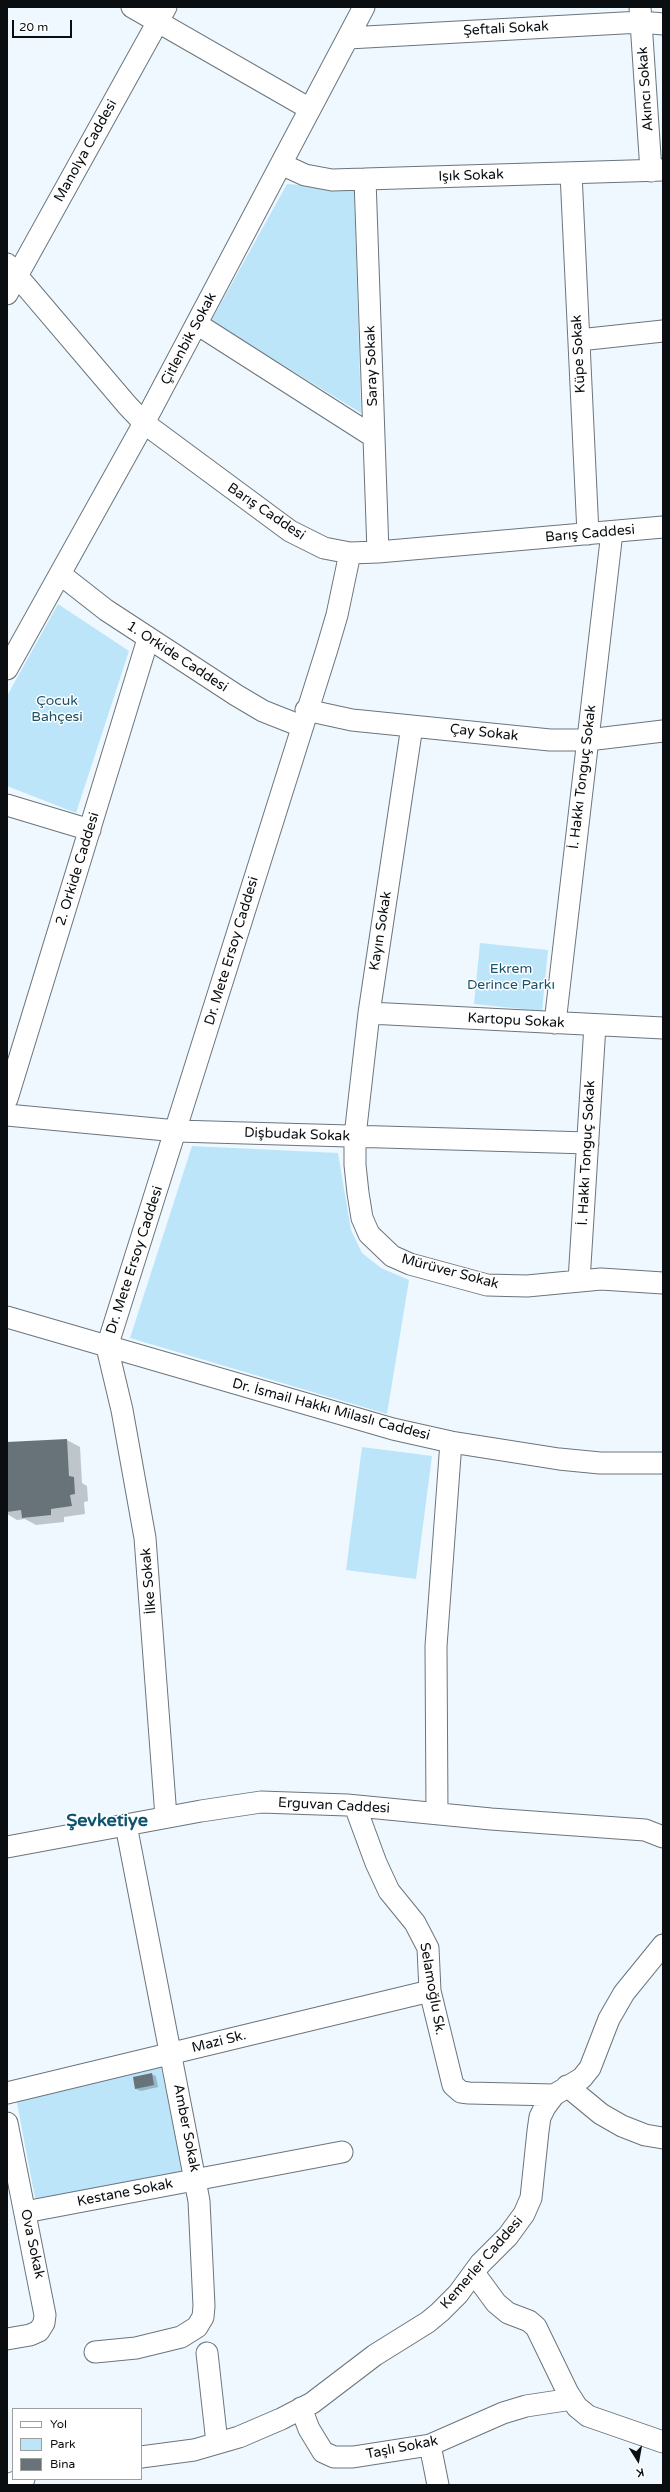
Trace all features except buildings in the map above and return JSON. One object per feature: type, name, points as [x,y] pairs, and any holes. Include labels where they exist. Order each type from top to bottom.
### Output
[{"type":"street","points":[[132,7],[162,14],[310,109]]},
{"type":"street","name":"Çitlenbik Sokak","points":[[7,669],[144,423],[364,7]]},
{"type":"street","name":"Manolya Caddesi","points":[[7,294],[12,270],[162,14]]},
{"type":"street","name":"Şeftali Sokak","points":[[348,38],[641,14],[663,24]]},
{"type":"street","name":"Akıncı Sokak","points":[[641,14],[657,171]]},
{"type":"street","name":"Işık Sokak","points":[[281,164],[318,179],[657,171]]},
{"type":"street","name":"Küpe Sokak","points":[[571,173],[588,534]]},
{"type":"street","name":"Saray Sokak","points":[[365,179],[378,552]]},
{"type":"street","name":"Barış Caddesi","points":[[12,270],[144,423],[290,532],[324,548],[350,553],[378,552],[663,527]]},
{"type":"street","points":[[197,324],[374,437]]},
{"type":"street","points":[[579,340],[663,331]]},
{"type":"street","name":"İ. Hakkı Tonguç Sokak","points":[[555,1023],[612,532]]},
{"type":"street","name":"Dr. Mete Ersoy Caddesi","points":[[107,1347],[337,615],[350,553]]},
{"type":"street","name":"1. Orkide Caddesi","points":[[60,574],[106,610],[148,639],[256,707],[304,718]]},
{"type":"street","name":"2. Orkide Caddesi","points":[[7,1099],[148,639]]},
{"type":"street","name":"Çay Sokak","points":[[304,718],[352,720],[550,740],[588,740],[663,731]]},
{"type":"street","name":"Kayın Sokak","points":[[355,1136],[369,1013],[412,726]]},
{"type":"street","points":[[7,805],[90,830]]},
{"type":"street","name":"Kartopu Sokak","points":[[369,1013],[663,1028]]},
{"type":"street","name":"İ. Hakkı Tonguç Sokak","points":[[579,1281],[595,1025]]},
{"type":"street","name":"Dişbudak Sokak","points":[[7,1115],[176,1131],[588,1143]]},
{"type":"street","name":"Mürüver Sokak","points":[[355,1136],[354,1165],[362,1218],[369,1234],[392,1256],[410,1264],[487,1284],[527,1286],[579,1281],[620,1280],[663,1283]]},
{"type":"street","name":"Dr. İsmail Hakkı Milaslı Caddesi","points":[[7,1317],[393,1429],[451,1442],[566,1460],[600,1463],[663,1464]]},
{"type":"street","name":"İlke Sokak","points":[[107,1347],[128,1440],[145,1538],[166,1818]]},
{"type":"street","points":[[437,1813],[436,1654],[451,1442]]},
{"type":"street","name":"Erguvan Caddesi","points":[[7,1847],[261,1802],[355,1806],[644,1830],[663,1837]]},
{"type":"street","name":"Selamoğlu Sk.","points":[[355,1806],[376,1863],[389,1891],[423,1935],[428,1948],[430,1991],[448,2070],[456,2089],[469,2094],[561,2091]]},
{"type":"street","name":"Amber Sokak","points":[[95,2352],[136,2348],[181,2337],[197,2327],[203,2317],[204,2306],[202,2233],[196,2180],[126,1825]]},
{"type":"street","name":"Kemerler Caddesi","points":[[142,2457],[194,2450],[239,2437],[301,2408],[323,2394],[375,2355],[428,2322],[458,2294],[474,2273],[508,2236],[529,2204],[534,2180],[540,2117],[561,2091],[582,2078],[590,2068],[609,2019],[624,1993],[663,1945]]},
{"type":"street","name":"Mazi Sk.","points":[[7,2093],[430,1991]]},
{"type":"street","points":[[561,2091],[622,2126],[645,2135],[663,2138]]},
{"type":"street","name":"Ova Sokak","points":[[7,2339],[30,2335],[39,2331],[44,2323],[46,2314],[8,2133]]},
{"type":"street","name":"Kestane Sokak","points":[[25,2212],[342,2152]]},
{"type":"street","points":[[474,2273],[496,2303],[508,2313],[528,2321],[536,2327],[572,2399],[588,2416],[663,2442]]},
{"type":"street","points":[[207,2353],[217,2443]]},
{"type":"street","name":"Taşlı Sokak","points":[[301,2408],[318,2445],[323,2452],[334,2456],[353,2457],[430,2445],[503,2413],[526,2406],[572,2399]]},
{"type":"street","points":[[430,2445],[438,2485]]},
{"type":"street","points":[[7,2485],[21,2480]]},
{"type":"green space","points":[[287,184],[354,189],[361,413],[211,321]]},
{"type":"green space","name":"Çocuk Bahçesi","points":[[58,604],[129,651],[76,813],[7,786],[7,696]]},
{"type":"green space","name":"Ekrem Derince Parkı","points":[[480,943],[548,950],[542,1011],[474,1004]]},
{"type":"green space","points":[[192,1146],[338,1153],[351,1230],[362,1253],[381,1268],[409,1280],[387,1414],[130,1338]]},
{"type":"green space","points":[[362,1447],[432,1456],[416,1579],[346,1570]]},
{"type":"green space","points":[[161,2066],[183,2176],[36,2203],[16,2098]]},
{"type":"district","name":"Şevketiye","points":[[107,1821]]}]
